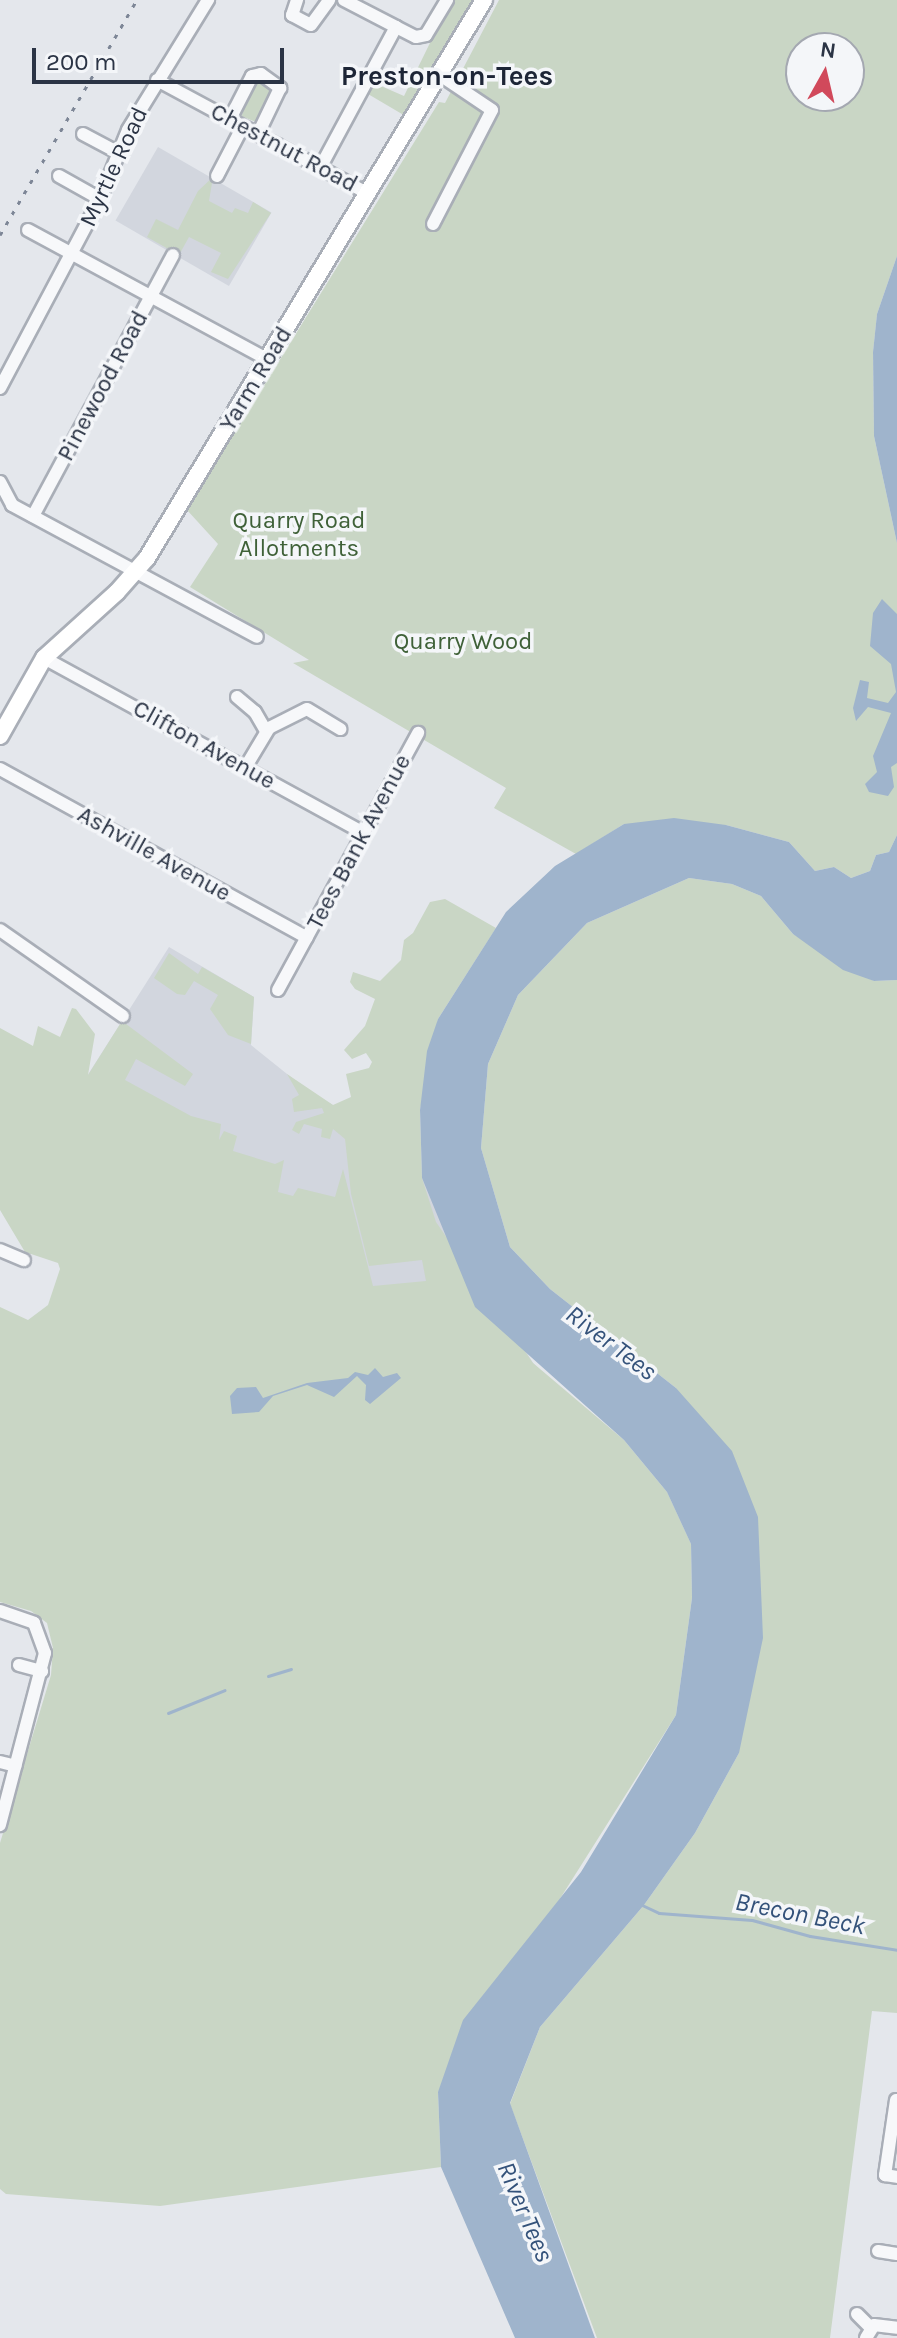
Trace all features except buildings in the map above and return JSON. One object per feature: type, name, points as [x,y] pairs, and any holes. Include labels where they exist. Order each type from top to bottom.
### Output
[{"type":"main road","name":"Yarm Road","points":[[0,736],[44,658],[136,572],[369,194],[484,0]]},
{"type":"street","name":"Myrtle Road","points":[[0,388],[100,199],[118,153],[157,80],[208,0]]},
{"type":"street","points":[[297,0],[292,15],[311,25],[329,0]]},
{"type":"street","points":[[344,0],[416,37],[426,35],[447,0]]},
{"type":"street","points":[[320,168],[396,27]]},
{"type":"street","points":[[230,119],[252,76],[261,74],[280,88],[258,134]]},
{"type":"street","points":[[433,224],[492,110],[440,75]]},
{"type":"street","name":"Chestnut Road","points":[[157,80],[369,194]]},
{"type":"street","points":[[217,176],[243,126]]},
{"type":"street","points":[[83,134],[118,153]]},
{"type":"street","points":[[59,176],[100,199]]},
{"type":"street","points":[[28,230],[268,360]]},
{"type":"street","name":"Pinewood Road","points":[[33,516],[173,255]]},
{"type":"street","points":[[0,482],[3,498],[12,505],[257,637]]},
{"type":"street","name":"Clifton Avenue","points":[[44,658],[363,833]]},
{"type":"street","points":[[237,697],[255,712],[266,731]]},
{"type":"street","points":[[245,768],[266,731],[307,709],[340,729]]},
{"type":"street","name":"Tees Bank Avenue","points":[[278,990],[418,733]]},
{"type":"street","name":"Ashville Avenue","points":[[0,769],[304,944]]},
{"type":"street","points":[[0,930],[123,1016]]},
{"type":"street","points":[[0,1250],[24,1260]]},
{"type":"street","points":[[0,1611],[38,1628],[45,1645],[42,1671],[0,1825]]},
{"type":"street","points":[[19,1665],[42,1671]]},
{"type":"street","points":[[0,1762],[16,1766]]},
{"type":"street","points":[[889,2180],[896,2100]]},
{"type":"street","points":[[878,2251],[897,2254]]},
{"type":"street","points":[[857,2314],[868,2333],[897,2328]]},
{"type":"shaded area","points":[[158,147],[271,212],[229,286],[116,221]]},
{"type":"shaded area","points":[[169,947],[254,997],[251,1045],[307,1090],[333,1105],[382,1112],[533,1363],[667,1492],[691,1544],[417,1327],[395,1320],[82,1084]]},
{"type":"green space","points":[[451,0],[477,0],[407,117],[368,94],[374,83],[404,96]]},
{"type":"green space","points":[[499,0],[897,0],[897,256],[877,314],[873,352],[874,436],[897,543],[897,835],[889,852],[876,855],[870,871],[851,878],[834,867],[815,871],[789,842],[726,825],[624,824],[576,854],[494,808],[506,788],[293,663],[309,660],[190,587],[218,544],[187,510],[439,102],[445,103]]},
{"type":"green space","points":[[256,78],[277,86],[262,124],[241,116]]},
{"type":"green space","points":[[213,177],[209,201],[232,213],[235,208],[248,213],[253,202],[271,213],[228,279],[211,272],[221,253],[189,237],[179,255],[147,237],[156,219],[178,230],[198,191]]},
{"type":"green space","points":[[689,878],[732,884],[761,896],[793,934],[874,981],[897,980],[897,2013],[872,2011],[830,2338],[597,2338],[510,2104],[540,2027],[644,1905],[695,1833],[739,1753],[676,1388],[550,1289],[510,1247],[481,1148],[488,1064],[518,995],[587,923]]},
{"type":"green space","points":[[445,899],[496,928],[438,1019],[420,1110],[422,1178],[436,1222],[533,1363],[624,1440],[667,1492],[691,1544],[692,1598],[676,1715],[438,2092],[441,2167],[160,2206],[6,2194],[0,2189],[0,1843],[51,1675],[53,1648],[47,1623],[31,1611],[0,1602],[0,1307],[28,1320],[48,1305],[60,1269],[58,1263],[25,1252],[0,1210],[0,1028],[33,1046],[38,1026],[60,1037],[72,1008],[76,1009],[95,1034],[88,1075],[122,1021],[193,1074],[185,1086],[136,1059],[125,1080],[191,1116],[221,1124],[219,1140],[224,1131],[237,1136],[233,1151],[275,1164],[284,1160],[278,1192],[293,1196],[298,1188],[335,1197],[343,1169],[373,1286],[426,1281],[422,1260],[369,1266],[351,1194],[345,1139],[333,1129],[330,1139],[321,1137],[322,1129],[304,1124],[299,1134],[292,1130],[296,1122],[324,1113],[322,1108],[294,1112],[292,1099],[299,1095],[287,1074],[333,1105],[351,1097],[346,1074],[369,1068],[372,1062],[366,1053],[352,1059],[344,1050],[365,1026],[375,999],[355,989],[350,982],[353,972],[380,981],[401,960],[404,940],[413,933],[430,902]]},
{"type":"green space","points":[[169,953],[198,974],[202,967],[254,997],[251,1044],[228,1035],[210,1009],[218,995],[194,981],[185,995],[177,994],[154,978]]},
{"type":"water","points":[[897,256],[897,543],[874,436],[873,352],[877,314]]},
{"type":"water","points":[[882,599],[897,614],[897,763],[891,767],[894,787],[888,796],[869,792],[865,784],[877,772],[873,756],[891,713],[868,707],[856,721],[853,708],[860,680],[869,682],[867,698],[888,703],[896,692],[891,664],[870,646],[873,613]]},
{"type":"water","name":"River Tees","points":[[674,818],[726,825],[789,842],[815,871],[834,867],[851,878],[870,871],[876,855],[889,852],[897,835],[897,980],[874,981],[843,970],[793,934],[761,896],[732,884],[689,878],[587,923],[518,995],[488,1064],[481,1148],[510,1247],[550,1289],[676,1388],[732,1451],[758,1517],[763,1638],[739,1753],[695,1833],[644,1905],[540,2027],[510,2103],[595,2338],[515,2338],[441,2167],[438,2092],[463,2020],[581,1872],[676,1715],[692,1598],[691,1544],[667,1492],[624,1440],[475,1307],[422,1178],[420,1110],[427,1051],[438,1019],[506,912],[555,866],[624,824]]},
{"type":"water","points":[[375,1368],[383,1377],[397,1373],[401,1378],[370,1404],[365,1400],[366,1385],[357,1376],[334,1397],[307,1385],[273,1396],[259,1412],[232,1414],[230,1396],[237,1388],[256,1387],[263,1398],[307,1383],[348,1378],[355,1372],[368,1375]]},
{"type":"waterway","points":[[268,1676],[291,1669]]},
{"type":"waterway","points":[[168,1713],[225,1690]]},
{"type":"waterway","name":"Brecon Beck","points":[[642,1905],[659,1913],[752,1920],[810,1936],[897,1950]]},
{"type":"railway","points":[[0,235],[137,0]]},
{"type":"district","name":"Preston-on-Tees","points":[[447,76]]},
{"type":"park label","name":"Quarry Road Allotments","points":[[299,535]]},
{"type":"park label","name":"Quarry Wood","points":[[463,642]]}]
